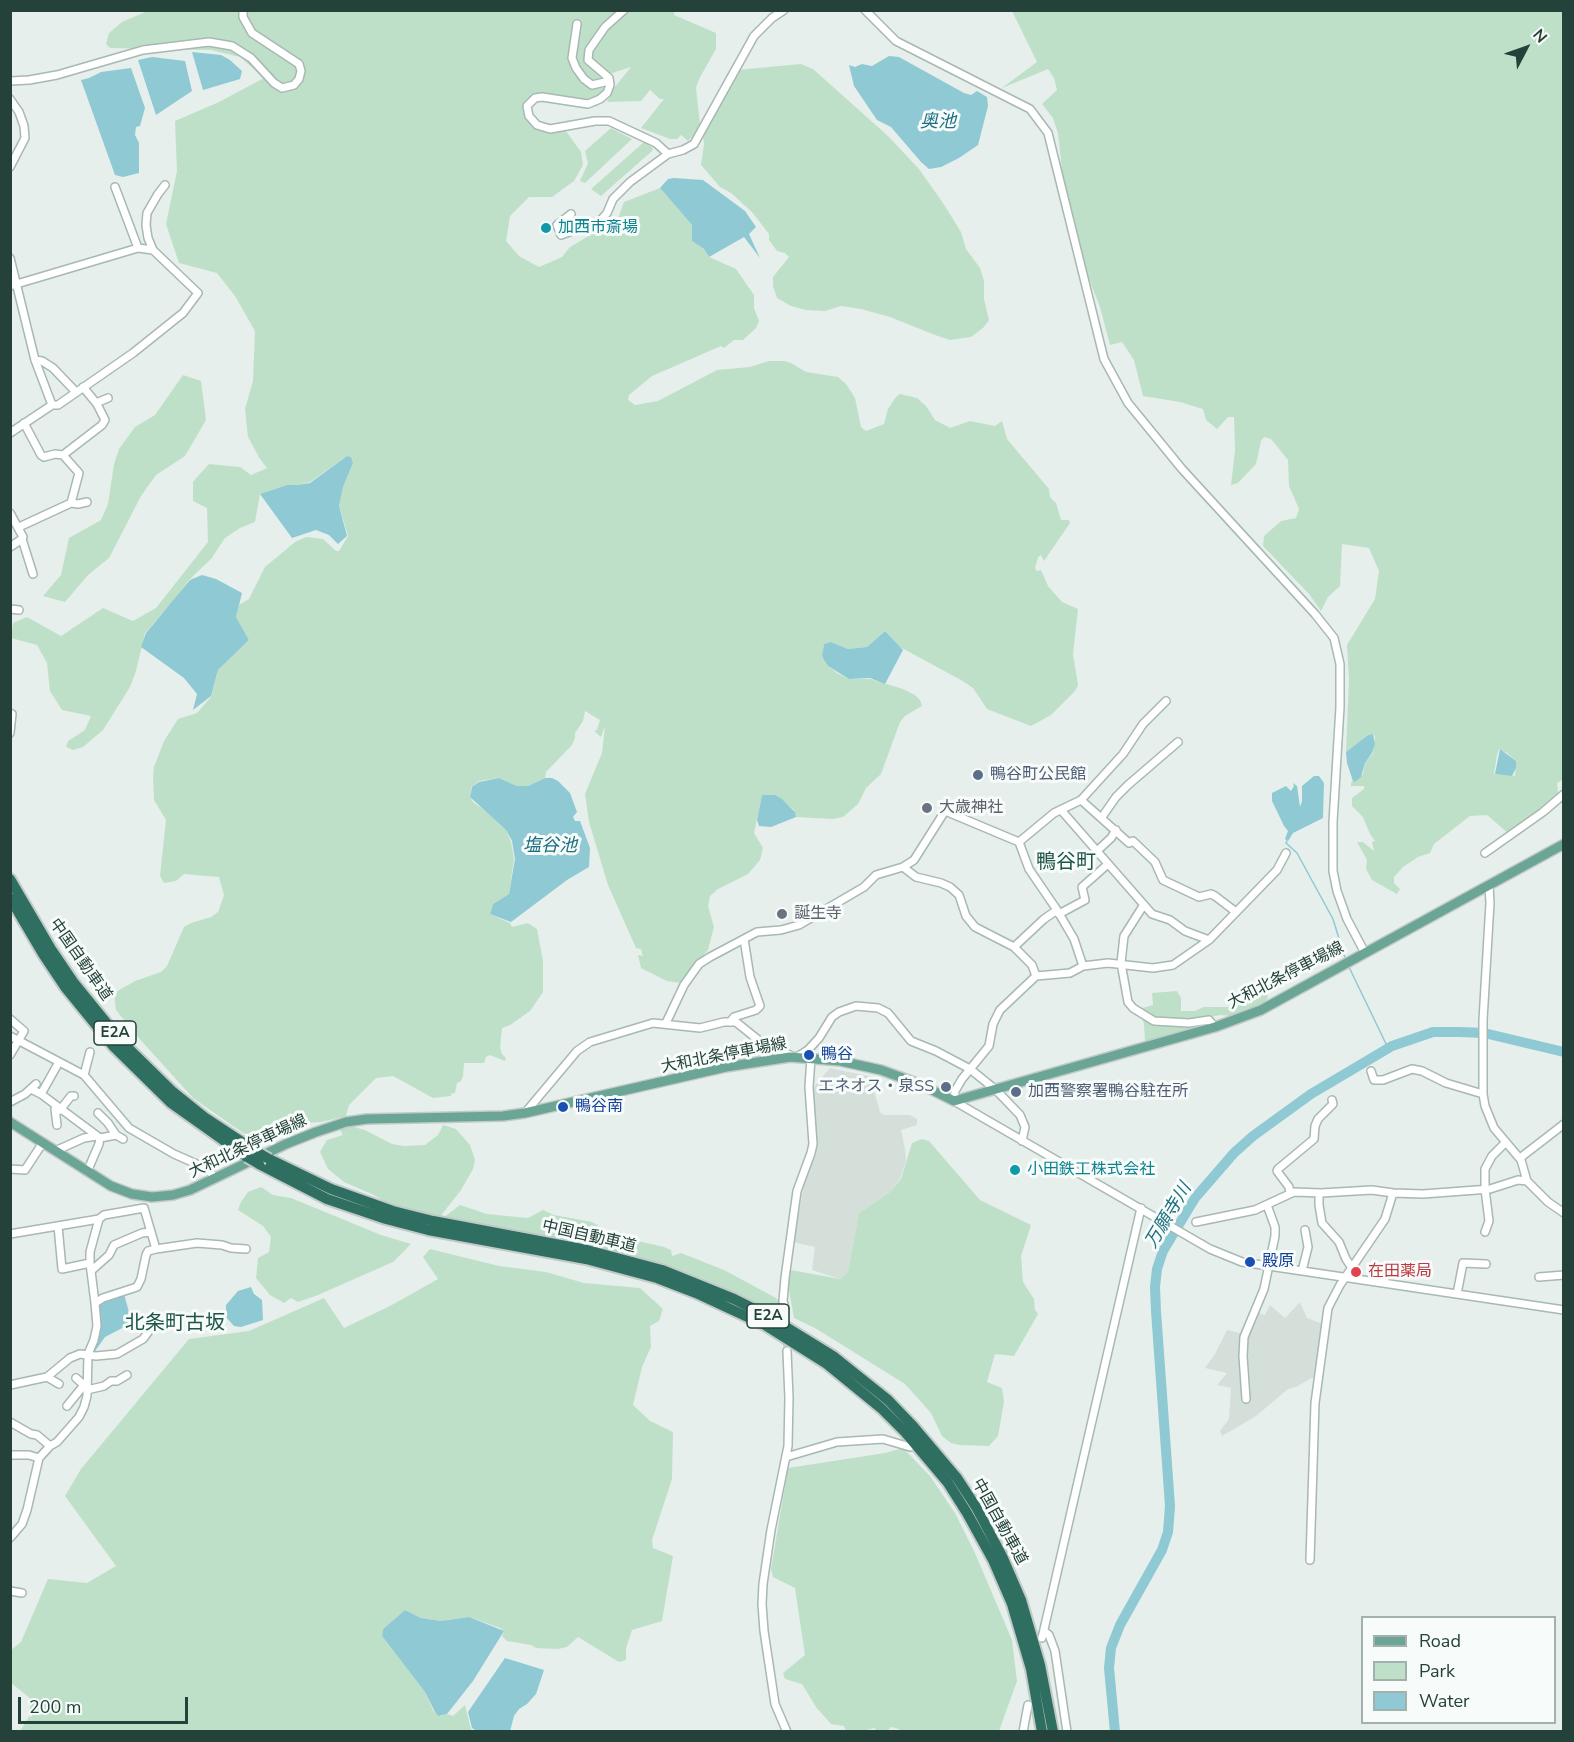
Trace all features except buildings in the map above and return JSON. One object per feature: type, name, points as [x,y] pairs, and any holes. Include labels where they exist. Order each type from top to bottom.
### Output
[{"type":"highway","name":"中国自動車道","points":[[10,879],[74,983],[122,1042],[173,1092],[252,1155]]},
{"type":"highway","name":"中国自動車道","points":[[10,898],[65,987],[114,1047],[171,1103],[264,1162],[327,1198],[386,1220],[586,1259],[657,1278],[765,1325],[827,1364],[864,1393],[905,1432],[948,1483],[993,1560],[1011,1604],[1031,1669],[1042,1731]]},
{"type":"highway","name":"中国自動車道","points":[[264,1162],[331,1190],[393,1211],[433,1221],[587,1250],[662,1270],[707,1287],[768,1316],[833,1356],[888,1400],[913,1426],[950,1469],[976,1507],[1002,1556],[1021,1600],[1040,1665],[1053,1731]]},
{"type":"main road","name":"大和北条停車場線","points":[[10,1122],[111,1186],[132,1194],[152,1197],[173,1196],[286,1144],[346,1122],[367,1119],[503,1116],[525,1113],[726,1067],[794,1057],[840,1061],[881,1070],[922,1085],[954,1101],[1215,1027],[1261,1010],[1563,844]]},
{"type":"street","points":[[10,81],[29,81],[57,75],[143,50],[209,42],[232,46],[251,58],[274,83],[282,88],[294,85],[299,80],[301,71],[299,64],[252,33],[243,17],[243,10]]},
{"type":"street","points":[[624,10],[605,27],[589,50],[588,60],[609,78],[610,85],[607,93],[588,104],[535,98],[527,106],[529,116],[537,125],[550,129],[595,121],[609,121],[656,143],[668,154]]},
{"type":"street","points":[[571,214],[557,225],[561,235],[600,221],[607,213],[613,199],[630,182],[668,154],[694,144],[754,36],[772,18],[784,10]]},
{"type":"street","points":[[865,10],[896,41],[1029,110],[1048,133],[1104,359],[1128,404],[1182,469],[1315,614],[1334,638],[1340,664],[1340,707],[1333,822],[1333,871],[1347,920],[1365,953]]},
{"type":"street","points":[[577,24],[572,58],[576,68],[592,86],[609,81]]},
{"type":"street","points":[[10,99],[19,112],[25,138],[10,167]]},
{"type":"street","points":[[10,433],[52,405],[58,405],[133,353],[183,313],[198,293],[153,250],[147,232],[147,213],[165,185]]},
{"type":"street","points":[[115,187],[138,248]]},
{"type":"street","points":[[14,285],[138,248],[153,250]]},
{"type":"street","points":[[10,258],[14,285],[35,360],[52,405]]},
{"type":"street","points":[[35,360],[42,361],[53,368],[76,392]]},
{"type":"street","points":[[63,455],[105,420],[96,403],[83,387]]},
{"type":"street","points":[[96,403],[108,398]]},
{"type":"street","points":[[24,423],[41,455],[44,457],[55,454],[63,455],[83,472],[71,503]]},
{"type":"street","points":[[19,527],[71,503],[87,502]]},
{"type":"street","points":[[10,513],[23,537],[33,574]]},
{"type":"street","points":[[10,547],[22,539]]},
{"type":"street","points":[[1019,842],[1054,813],[1081,800],[1123,754],[1143,724],[1166,701]]},
{"type":"street","points":[[10,713],[12,714],[10,733]]},
{"type":"street","points":[[1102,817],[1128,785],[1178,742]]},
{"type":"street","points":[[1485,853],[1543,812],[1563,794]]},
{"type":"street","points":[[1081,800],[1129,843],[1133,841],[1155,862],[1163,880],[1199,897],[1211,894],[1236,912]]},
{"type":"street","points":[[1061,810],[1152,914],[1170,920],[1185,931],[1209,940]]},
{"type":"street","points":[[666,1023],[684,985],[699,964],[757,932],[781,930],[799,925],[864,887],[876,875],[903,867],[914,860],[945,811],[1019,842],[1029,869],[1058,912],[1078,950],[1083,966]]},
{"type":"street","points":[[1097,851],[1116,830]]},
{"type":"street","points":[[1286,854],[1277,870],[1209,940],[1173,965],[1163,968],[1121,963],[1083,966],[1070,973],[1036,976],[999,1010],[993,1024],[989,1046],[955,1091],[954,1101],[1222,1254],[1242,1262],[1563,1310]]},
{"type":"street","points":[[1014,947],[1044,919],[1085,900],[1082,887],[1108,864]]},
{"type":"street","points":[[903,867],[916,877],[950,887],[959,895],[966,916],[975,927],[1014,947],[1032,965],[1036,976]]},
{"type":"street","points":[[1489,886],[1483,1020],[1483,1094],[1494,1128],[1520,1158],[1527,1181],[1563,1213]]},
{"type":"street","points":[[1143,906],[1124,936],[1121,963],[1125,995],[1133,1008],[1154,1021],[1186,1024],[1209,1020],[1215,1027]]},
{"type":"street","points":[[730,1022],[734,1017],[756,1010],[760,1006],[750,977],[744,939]]},
{"type":"street","points":[[525,1113],[578,1051],[590,1042],[643,1026],[666,1023],[700,1028],[730,1022],[740,1024],[762,1043],[794,1057],[807,1050],[819,1038],[832,1017],[838,1012],[851,1007],[865,1006],[878,1008],[888,1014],[914,1042],[970,1069],[996,1090],[1020,1115],[1025,1127],[1022,1141]]},
{"type":"street","points":[[10,1019],[24,1031],[10,1055]]},
{"type":"street","points":[[10,1036],[84,1076],[129,1128],[174,1154],[208,1169],[215,1178]]},
{"type":"street","points":[[84,1076],[90,1052]]},
{"type":"street","points":[[785,1308],[783,1301],[787,1256],[796,1191],[813,1144],[809,1087],[811,1058]]},
{"type":"street","points":[[41,1094],[58,1062]]},
{"type":"street","points":[[1371,1071],[1374,1080],[1383,1080],[1412,1069],[1422,1071],[1446,1083],[1483,1094]]},
{"type":"street","points":[[10,1102],[34,1086],[58,1108],[98,1137],[99,1144],[87,1172]]},
{"type":"street","points":[[10,1091],[19,1096]]},
{"type":"street","points":[[57,1125],[55,1109],[74,1096]]},
{"type":"street","points":[[1290,1193],[1289,1187],[1277,1172],[1278,1169],[1314,1139],[1318,1119],[1333,1104],[1332,1100]]},
{"type":"street","points":[[55,1151],[84,1138],[120,1137],[98,1113]]},
{"type":"street","points":[[1520,1158],[1563,1124]]},
{"type":"street","points":[[1485,1232],[1489,1221],[1485,1189],[1487,1162],[1506,1142]]},
{"type":"street","points":[[10,1169],[25,1170],[42,1144]]},
{"type":"street","points":[[1196,1222],[1255,1210],[1290,1193],[1372,1190],[1393,1193],[1485,1189],[1518,1180],[1527,1181]]},
{"type":"street","points":[[1319,1192],[1322,1223],[1339,1242],[1352,1268]]},
{"type":"street","points":[[1310,1560],[1314,1413],[1317,1374],[1328,1308],[1345,1277],[1385,1219],[1393,1193]]},
{"type":"street","points":[[1246,1399],[1244,1337],[1259,1302],[1274,1244],[1275,1227],[1267,1205]]},
{"type":"street","points":[[10,1538],[22,1524],[39,1458],[57,1442],[79,1417],[84,1407],[88,1354],[97,1326],[90,1252],[99,1220],[104,1215],[144,1208],[156,1249]]},
{"type":"street","points":[[1067,1731],[1055,1651],[1049,1635],[1043,1635],[1141,1208]]},
{"type":"street","points":[[10,1234],[99,1220]]},
{"type":"street","points":[[58,1226],[62,1269],[90,1267],[109,1256],[114,1245],[142,1233],[151,1232]]},
{"type":"street","points":[[1302,1271],[1308,1247],[1305,1230]]},
{"type":"street","points":[[95,1303],[103,1298],[137,1287],[148,1251],[197,1244],[246,1249]]},
{"type":"street","points":[[1457,1294],[1463,1263],[1486,1264]]},
{"type":"street","points":[[1539,1277],[1563,1275]]},
{"type":"street","points":[[10,1384],[47,1377],[70,1358],[80,1354],[96,1356],[117,1354],[143,1339],[155,1323]]},
{"type":"street","points":[[787,1351],[789,1437],[771,1530],[762,1604],[776,1704],[787,1731]]},
{"type":"street","points":[[76,1378],[86,1386],[104,1386],[127,1375]]},
{"type":"street","points":[[47,1377],[57,1383],[51,1390]]},
{"type":"street","points":[[67,1406],[86,1386]]},
{"type":"street","points":[[10,1422],[37,1435],[50,1446]]},
{"type":"street","points":[[786,1456],[837,1442],[883,1439],[910,1447]]},
{"type":"street","points":[[11,1454],[39,1458]]},
{"type":"street","points":[[10,1591],[22,1593]]},
{"type":"street","points":[[1023,1731],[1028,1705]]},
{"type":"shaded area","points":[[830,1068],[882,1079],[874,1091],[880,1112],[884,1115],[910,1115],[917,1119],[917,1125],[901,1130],[906,1161],[900,1179],[890,1192],[859,1213],[848,1272],[840,1279],[812,1270],[815,1247],[793,1242],[806,1175],[816,1154],[812,1089]]},
{"type":"shaded area","points":[[1300,1302],[1307,1318],[1323,1324],[1315,1376],[1288,1389],[1256,1416],[1222,1436],[1220,1431],[1229,1419],[1231,1388],[1217,1385],[1227,1373],[1205,1368],[1227,1330],[1248,1335],[1259,1313],[1265,1315],[1270,1305],[1285,1318]]},
{"type":"green space","points":[[150,10],[674,11],[674,15],[716,33],[716,49],[696,88],[700,124],[688,141],[681,135],[677,139],[670,139],[641,128],[664,99],[660,99],[650,90],[641,101],[607,102],[614,88],[631,67],[609,74],[596,83],[599,88],[607,87],[602,94],[585,100],[534,94],[526,101],[524,108],[526,119],[538,130],[550,133],[566,131],[581,152],[583,165],[574,181],[552,197],[529,197],[510,216],[506,241],[519,256],[539,267],[562,257],[570,247],[595,232],[616,224],[624,202],[660,188],[692,225],[692,241],[704,249],[709,257],[736,269],[754,295],[754,308],[759,321],[756,328],[743,340],[734,340],[724,348],[721,346],[652,376],[629,395],[628,400],[635,405],[658,401],[717,370],[750,367],[769,361],[784,361],[806,372],[838,377],[846,384],[855,398],[861,427],[866,431],[884,424],[888,409],[900,394],[917,398],[926,406],[935,420],[950,428],[970,421],[995,426],[1002,421],[1007,439],[1049,489],[1050,497],[1056,503],[1061,520],[1069,520],[1070,523],[1044,561],[1041,555],[1038,557],[1035,568],[1037,571],[1041,570],[1048,586],[1062,602],[1078,609],[1073,654],[1078,685],[1075,691],[1051,715],[1031,726],[987,709],[973,688],[900,647],[885,631],[867,647],[848,649],[831,642],[824,644],[822,656],[828,666],[837,673],[849,679],[870,679],[903,689],[915,695],[922,706],[905,716],[900,722],[881,774],[866,788],[858,804],[843,817],[833,819],[796,817],[794,810],[779,797],[762,795],[754,833],[763,848],[760,860],[748,874],[718,889],[710,896],[708,906],[714,927],[708,950],[681,983],[667,981],[641,968],[638,955],[643,956],[641,949],[636,948],[608,885],[589,822],[585,794],[602,753],[605,726],[601,737],[594,731],[597,730],[600,720],[585,711],[572,745],[546,772],[545,778],[528,786],[517,786],[499,778],[479,781],[471,788],[470,797],[474,803],[506,830],[514,859],[509,894],[493,904],[490,914],[510,923],[512,927],[528,923],[537,929],[543,961],[543,992],[530,1011],[502,1028],[500,1048],[506,1058],[505,1061],[490,1055],[486,1057],[484,1063],[464,1063],[463,1076],[457,1083],[455,1093],[451,1096],[433,1098],[393,1076],[376,1078],[349,1105],[346,1116],[321,1122],[292,1124],[275,1138],[243,1133],[193,1098],[116,1010],[114,993],[135,981],[161,972],[167,966],[184,927],[218,912],[224,895],[219,877],[184,874],[176,881],[164,883],[160,876],[166,820],[154,800],[154,767],[164,741],[178,719],[197,713],[211,697],[218,670],[249,640],[236,617],[239,605],[249,599],[265,567],[295,542],[306,537],[323,539],[339,551],[348,536],[339,506],[343,487],[353,463],[351,457],[347,456],[310,482],[287,485],[260,494],[255,522],[225,538],[211,559],[189,580],[145,633],[130,687],[103,730],[83,747],[73,750],[66,747],[68,741],[85,730],[91,716],[62,710],[50,691],[47,663],[37,645],[11,638],[13,623],[27,617],[61,636],[103,608],[133,621],[156,608],[208,542],[207,508],[193,501],[193,482],[209,464],[240,467],[251,475],[267,468],[248,437],[245,409],[253,381],[255,331],[235,296],[217,273],[179,263],[166,224],[177,171],[175,121],[219,102],[264,78],[240,57],[211,50],[110,48],[106,44],[109,33],[122,22]]},
{"type":"green space","points":[[1012,11],[1563,11],[1564,779],[1557,783],[1558,806],[1536,814],[1535,811],[1535,814],[1509,834],[1487,815],[1470,816],[1434,844],[1430,853],[1418,857],[1403,867],[1394,877],[1394,883],[1400,889],[1397,894],[1372,880],[1366,869],[1367,860],[1357,842],[1363,842],[1374,851],[1372,842],[1375,841],[1363,817],[1352,806],[1352,798],[1364,789],[1364,786],[1351,786],[1351,784],[1352,780],[1355,782],[1363,774],[1365,763],[1373,753],[1375,737],[1373,734],[1368,735],[1346,752],[1349,679],[1347,645],[1375,599],[1379,571],[1369,548],[1342,544],[1340,586],[1328,597],[1321,611],[1309,594],[1263,546],[1264,536],[1281,521],[1296,518],[1299,509],[1289,486],[1288,460],[1271,439],[1264,437],[1256,464],[1238,483],[1231,485],[1235,451],[1234,417],[1228,417],[1217,429],[1206,420],[1203,409],[1180,402],[1143,396],[1134,360],[1122,342],[1110,345],[1100,307],[1068,225],[1058,133],[1053,118],[1042,104],[1057,90],[1054,78],[1048,69],[1002,88],[1037,62]],"holes":[[[1499,749],[1516,761],[1515,776],[1494,774]]]},
{"type":"green space","points":[[801,64],[813,69],[888,136],[919,169],[943,203],[961,232],[966,249],[980,268],[984,281],[984,299],[989,320],[971,337],[950,340],[890,317],[861,309],[841,306],[825,311],[806,310],[791,306],[777,298],[773,277],[789,257],[777,251],[769,240],[769,234],[752,212],[731,193],[720,187],[701,165],[703,136],[737,70]]},
{"type":"green space","points":[[611,128],[632,139],[585,183],[580,181],[588,163],[585,151]]},
{"type":"green space","points":[[644,142],[653,148],[652,151],[601,196],[591,189]]},
{"type":"green space","points":[[183,375],[201,381],[206,420],[185,456],[156,475],[141,496],[109,558],[88,575],[65,602],[43,596],[61,575],[69,538],[101,520],[108,504],[114,464],[119,449],[135,427],[155,415]]},
{"type":"green space","points":[[1262,988],[1268,996],[1265,1005],[1233,1016],[1210,1017],[1194,1027],[1195,1030],[1148,1043],[1145,1041],[1144,1024],[1139,1009],[1153,1005],[1152,993],[1177,991],[1181,998],[1181,1011],[1195,1011],[1204,1007],[1231,1007],[1256,989]]},
{"type":"green space","points":[[443,1125],[456,1129],[470,1145],[475,1160],[473,1169],[461,1190],[439,1218],[394,1207],[344,1182],[328,1169],[320,1152],[327,1140],[343,1135],[339,1128],[350,1126],[365,1130],[392,1144],[404,1146],[425,1145],[438,1135]]},
{"type":"green space","points":[[922,1139],[929,1141],[980,1200],[1031,1225],[1021,1256],[1023,1282],[1034,1299],[1035,1310],[1038,1314],[1014,1356],[995,1354],[987,1382],[1002,1388],[1004,1402],[998,1436],[989,1446],[951,1443],[942,1436],[931,1413],[905,1384],[815,1328],[794,1318],[788,1285],[791,1270],[840,1279],[848,1272],[859,1213],[890,1192],[901,1179],[912,1143]]},
{"type":"green space","points":[[261,1187],[273,1195],[291,1198],[381,1235],[411,1244],[393,1262],[318,1295],[298,1302],[291,1298],[284,1303],[270,1295],[256,1278],[258,1258],[269,1252],[271,1237],[263,1226],[238,1210],[248,1192]]},
{"type":"green space","points":[[460,1205],[487,1214],[528,1218],[543,1210],[554,1215],[592,1222],[616,1236],[664,1247],[671,1250],[672,1256],[681,1253],[724,1270],[776,1298],[781,1304],[785,1320],[739,1296],[646,1260],[571,1241],[443,1218]]},
{"type":"green space","points":[[430,1249],[499,1266],[546,1272],[584,1283],[640,1288],[663,1309],[659,1321],[650,1326],[651,1347],[642,1367],[633,1405],[650,1421],[673,1432],[672,1479],[652,1540],[653,1548],[673,1556],[662,1621],[632,1630],[626,1648],[626,1660],[619,1662],[578,1637],[567,1647],[536,1648],[507,1641],[502,1636],[504,1631],[500,1628],[469,1617],[441,1621],[421,1618],[405,1610],[383,1629],[382,1636],[425,1692],[434,1712],[439,1716],[447,1714],[453,1716],[465,1705],[471,1729],[474,1732],[20,1731],[29,1717],[31,1699],[11,1683],[11,1650],[21,1642],[48,1579],[87,1583],[116,1566],[65,1496],[81,1469],[189,1339],[249,1331],[324,1298],[344,1328],[438,1279],[423,1257]]},
{"type":"green space","points":[[903,1448],[930,1476],[955,1513],[975,1553],[1012,1640],[1017,1681],[999,1731],[900,1732],[899,1729],[891,1727],[887,1731],[878,1731],[874,1728],[846,1732],[844,1726],[831,1724],[816,1707],[802,1684],[785,1679],[783,1673],[805,1655],[795,1588],[773,1577],[771,1569],[788,1468],[885,1453]]},
{"type":"water","points":[[192,52],[221,55],[230,60],[242,71],[240,79],[203,90]]},
{"type":"water","name":"奥池","points":[[889,56],[899,57],[964,93],[971,95],[977,91],[987,97],[988,106],[978,145],[941,167],[929,169],[891,127],[877,120],[854,86],[849,65],[872,66]]},
{"type":"water","points":[[152,57],[185,61],[192,91],[156,115],[138,60]]},
{"type":"water","points":[[131,68],[145,108],[140,126],[136,127],[135,135],[139,143],[139,173],[123,177],[115,175],[81,80],[101,72]]},
{"type":"water","points":[[668,179],[703,180],[745,211],[756,227],[749,234],[760,258],[744,237],[709,257],[704,249],[692,241],[692,225],[660,188]]},
{"type":"water","points":[[347,456],[351,457],[353,463],[343,487],[339,506],[347,536],[338,544],[329,535],[316,530],[292,538],[260,494],[287,485],[310,483]]},
{"type":"water","points":[[202,575],[216,579],[242,593],[236,617],[249,640],[218,670],[211,696],[193,710],[197,694],[184,678],[141,647],[146,633],[190,580]]},
{"type":"water","points":[[885,631],[903,650],[885,684],[870,678],[849,679],[828,666],[822,656],[824,644],[831,642],[848,649],[867,647]]},
{"type":"water","points":[[1373,734],[1375,744],[1372,753],[1365,763],[1361,777],[1355,782],[1347,763],[1346,752],[1368,735]]},
{"type":"water","points":[[1500,749],[1516,761],[1516,768],[1512,776],[1495,774]]},
{"type":"water","points":[[1314,776],[1319,776],[1324,783],[1323,818],[1293,833],[1288,841],[1285,839],[1288,831],[1272,801],[1272,793],[1286,786],[1291,791],[1293,783],[1297,786],[1300,807],[1302,786]]},
{"type":"water","name":"塩谷池","points":[[499,778],[517,786],[528,786],[545,778],[558,781],[570,793],[577,812],[573,817],[575,821],[580,821],[590,848],[589,867],[567,880],[511,922],[490,914],[493,904],[509,894],[515,859],[512,841],[506,830],[470,797],[472,787],[479,782]]},
{"type":"water","points":[[762,795],[775,795],[782,799],[795,812],[796,817],[771,827],[759,826],[757,820]]},
{"type":"water","points":[[251,1287],[254,1294],[262,1300],[263,1320],[241,1327],[234,1326],[226,1317],[226,1305],[238,1291]]},
{"type":"water","points":[[124,1294],[132,1323],[105,1337],[93,1354],[91,1353],[99,1304]]},
{"type":"water","points":[[405,1610],[421,1618],[441,1621],[469,1617],[504,1631],[473,1681],[447,1714],[438,1716],[425,1692],[382,1636],[383,1629]]},
{"type":"water","points":[[505,1658],[544,1670],[536,1694],[514,1716],[510,1731],[477,1731],[472,1728],[468,1712]]},
{"type":"waterway","points":[[1287,841],[1286,843],[1297,853],[1333,919],[1345,958]]},
{"type":"waterway","points":[[1348,965],[1388,1048]]},
{"type":"waterway","name":"万願寺川","points":[[1115,1732],[1109,1668],[1111,1648],[1120,1625],[1162,1550],[1168,1532],[1170,1506],[1156,1311],[1157,1269],[1163,1251],[1195,1198],[1234,1153],[1253,1136],[1311,1094],[1392,1046],[1433,1032],[1459,1032],[1484,1033],[1564,1052]]},
{"type":"tunnel","points":[[785,1308],[787,1351]]},
{"type":"place","name":"加西市斎場","points":[[546,228]]},
{"type":"place","name":"鴨谷町公民館","points":[[978,775]]},
{"type":"place","name":"大歳神社","points":[[927,808]]},
{"type":"place","name":"誕生寺","points":[[782,914]]},
{"type":"place","name":"鴨谷","points":[[809,1055]]},
{"type":"place","name":"エネオス・泉SS","points":[[946,1087]]},
{"type":"place","name":"加西警察署鴨谷駐在所","points":[[1016,1092]]},
{"type":"place","name":"鴨谷南","points":[[563,1107]]},
{"type":"place","name":"小田鉄工株式会社","points":[[1015,1170]]},
{"type":"place","name":"殿原","points":[[1250,1262]]},
{"type":"place","name":"在田薬局","points":[[1356,1272]]},
{"type":"district","name":"鴨谷町","points":[[1066,863]]},
{"type":"district","name":"北条町古坂","points":[[175,1324]]}]
